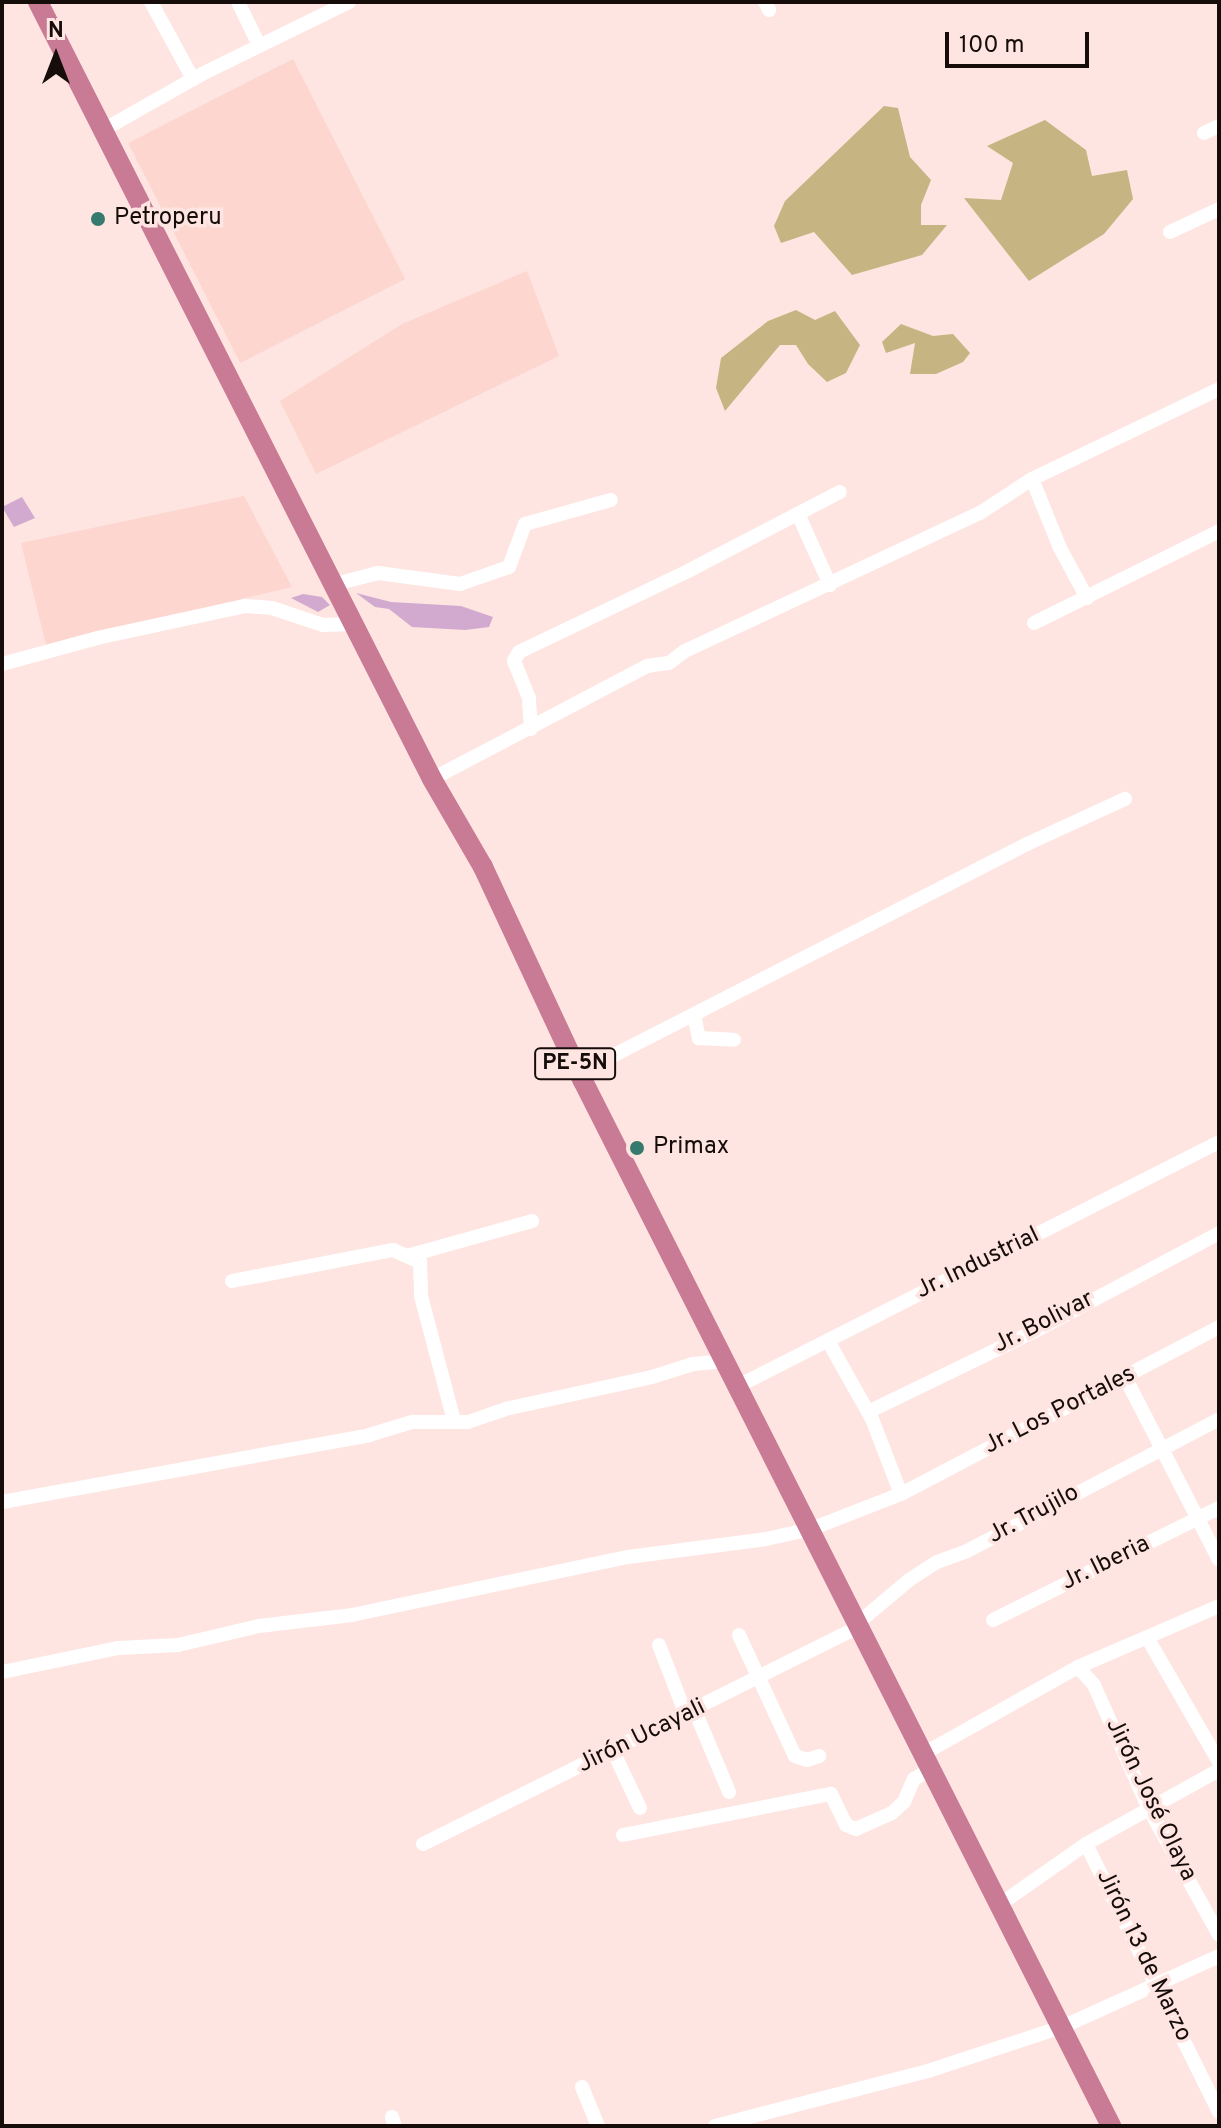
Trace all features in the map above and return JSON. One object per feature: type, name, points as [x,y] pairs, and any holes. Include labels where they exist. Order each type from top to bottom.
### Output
[{"type":"highway","name":"PE-5N","points":[[38,2],[432,779],[489,880],[579,1073],[1111,2126]]},
{"type":"street","points":[[151,2],[193,79]]},
{"type":"street","points":[[238,2],[259,45]]},
{"type":"street","points":[[103,130],[330,6],[349,2]]},
{"type":"street","points":[[1204,133],[1219,126]]},
{"type":"street","points":[[1170,232],[1219,209]]},
{"type":"street","points":[[432,779],[647,666],[669,663],[685,651],[980,513],[1032,479],[1219,389]]},
{"type":"street","points":[[1032,479],[1060,548],[1087,598]]},
{"type":"street","points":[[531,729],[529,698],[514,661],[519,652],[840,492]]},
{"type":"street","points":[[335,584],[378,573],[460,584],[509,567],[525,524],[611,500]]},
{"type":"street","points":[[798,514],[830,585]]},
{"type":"street","points":[[1034,623],[1219,531]]},
{"type":"street","points":[[2,664],[97,638],[245,606],[272,608],[323,625],[354,624]]},
{"type":"street","points":[[579,1073],[1027,844],[1125,799]]},
{"type":"street","points":[[694,1015],[698,1040],[734,1040]]},
{"type":"street","name":"Jr. Industrial","points":[[738,1386],[1219,1142]]},
{"type":"street","points":[[407,1256],[532,1221]]},
{"type":"street","name":"Jr. Bolivar","points":[[868,1412],[1035,1331],[1219,1233]]},
{"type":"street","points":[[232,1281],[393,1250],[420,1262],[421,1296],[454,1421]]},
{"type":"street","name":"Jr. Los Portales","points":[[2,1672],[118,1648],[178,1645],[259,1626],[352,1615],[628,1557],[766,1539],[811,1529],[901,1494],[1024,1427],[1126,1379],[1219,1327]]},
{"type":"street","points":[[828,1341],[868,1412],[901,1494]]},
{"type":"street","points":[[2,1502],[369,1435],[412,1422],[468,1422],[505,1409],[652,1377],[693,1364],[725,1361]]},
{"type":"street","points":[[1126,1379],[1219,1560]]},
{"type":"street","name":"Jr. Trujilo","points":[[858,1625],[909,1580],[937,1562],[967,1551],[1219,1419]]},
{"type":"street","name":"Jr. Iberia","points":[[993,1620],[1219,1508]]},
{"type":"street","points":[[623,1835],[831,1794],[846,1825],[856,1829],[892,1813],[904,1802],[914,1779],[927,1762],[1078,1667],[1219,1606]]},
{"type":"street","name":"Jirón Ucayali","points":[[423,1844],[759,1679],[858,1625]]},
{"type":"street","points":[[739,1635],[795,1756],[807,1760],[819,1756]]},
{"type":"street","points":[[1148,1639],[1219,1762]]},
{"type":"street","points":[[659,1645],[729,1792]]},
{"type":"street","name":"Jirón José Olaya","points":[[1078,1667],[1094,1685],[1149,1809],[1219,1935]]},
{"type":"street","points":[[613,1751],[640,1808]]},
{"type":"street","points":[[999,1905],[1086,1844],[1219,1770]]},
{"type":"street","name":"Jirón 13 de Marzo","points":[[1086,1844],[1219,2112]]},
{"type":"street","points":[[715,2126],[928,2071],[1062,2027],[1159,1986],[1219,1956]]},
{"type":"street","points":[[582,2087],[598,2126]]},
{"type":"shaded area","points":[[293,59],[405,279],[240,363],[128,143]]},
{"type":"shaded area","points":[[884,106],[898,108],[910,157],[931,180],[921,205],[921,225],[947,225],[922,255],[852,275],[814,232],[781,243],[774,226],[785,201]]},
{"type":"shaded area","points":[[1045,120],[1086,150],[1092,176],[1127,170],[1133,199],[1104,234],[1029,281],[964,198],[1001,200],[1013,163],[987,146]]},
{"type":"shaded area","points":[[527,271],[559,356],[316,474],[280,401],[402,324]]},
{"type":"shaded area","points":[[796,310],[815,320],[835,311],[860,345],[846,373],[827,382],[808,364],[796,345],[780,345],[725,411],[716,388],[721,358],[768,321]]},
{"type":"shaded area","points":[[901,324],[933,336],[953,334],[970,353],[963,362],[936,374],[910,374],[915,343],[886,353],[882,342]]},
{"type":"shaded area","points":[[244,496],[292,587],[46,645],[21,543]]},
{"type":"shaded area","points":[[22,497],[35,518],[14,527],[2,507]]},
{"type":"shaded area","points":[[356,593],[391,602],[461,606],[493,617],[489,627],[465,630],[412,627],[389,609],[375,607]]},
{"type":"shaded area","points":[[303,594],[322,597],[330,605],[318,612],[291,598]]},
{"type":"place","name":"Petroperu","points":[[98,219]]},
{"type":"place","name":"Primax","points":[[637,1148]]}]
